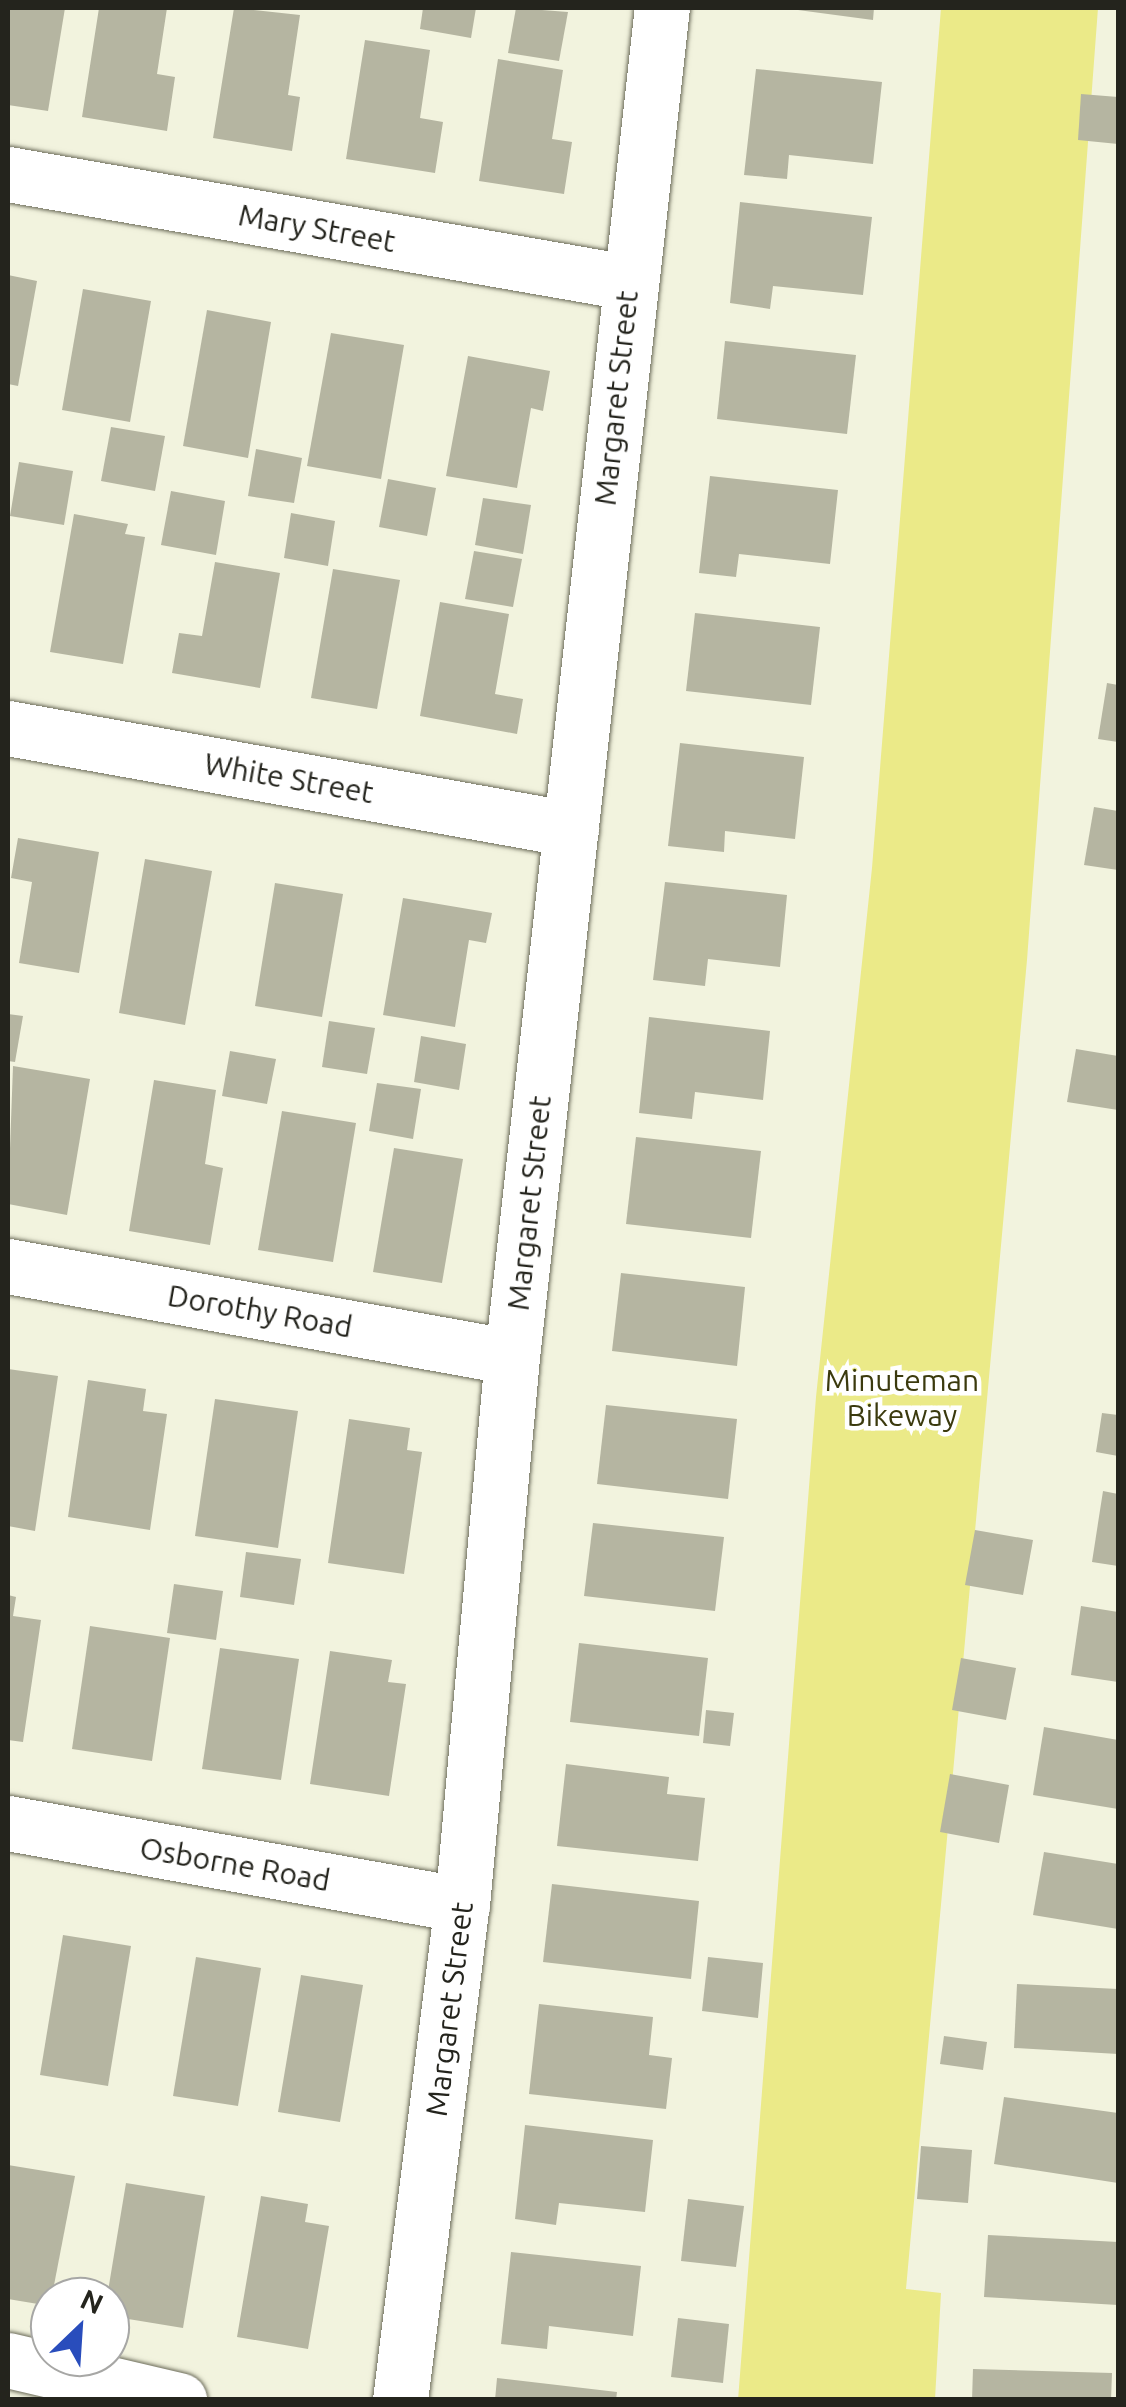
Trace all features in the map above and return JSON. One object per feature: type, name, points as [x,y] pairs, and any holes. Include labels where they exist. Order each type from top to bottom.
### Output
[{"type":"street","name":"Margaret Street","points":[[400,2400],[462,1904],[512,1356],[627,282],[662,8]]},
{"type":"street","name":"Mary Street","points":[[8,174],[627,282]]},
{"type":"street","name":"White Street","points":[[8,728],[571,829]]},
{"type":"street","name":"Dorothy Road","points":[[8,1266],[512,1356]]},
{"type":"street","name":"Osborne Road","points":[[8,1824],[462,1904]]},
{"type":"street","points":[[8,2360],[178,2400]]},
{"type":"green space","name":"Minuteman Bikeway","points":[[941,8],[1098,8],[1027,960],[906,2289],[941,2293],[935,2399],[738,2400],[816,1397],[872,868]]},
{"type":"building","points":[[8,8],[65,8],[48,111],[8,105]]},
{"type":"building","points":[[99,8],[167,8],[157,74],[175,77],[167,131],[82,117]]},
{"type":"building","points":[[234,8],[300,15],[288,95],[300,97],[292,151],[213,138]]},
{"type":"building","points":[[423,8],[476,8],[471,38],[420,29]]},
{"type":"building","points":[[516,8],[568,12],[559,61],[508,53]]},
{"type":"building","points":[[783,8],[874,8],[873,20]]},
{"type":"building","points":[[365,40],[430,50],[420,118],[443,122],[435,173],[346,159]]},
{"type":"building","points":[[498,59],[563,70],[552,139],[572,142],[564,194],[479,181]]},
{"type":"building","points":[[756,69],[882,82],[873,164],[789,155],[787,179],[744,175]]},
{"type":"building","points":[[1081,94],[1118,97],[1118,144],[1078,140]]},
{"type":"building","points":[[740,202],[872,217],[863,295],[773,286],[770,309],[730,303]]},
{"type":"building","points":[[8,275],[37,281],[18,386],[8,384]]},
{"type":"building","points":[[83,289],[151,301],[130,422],[62,410]]},
{"type":"building","points":[[207,310],[271,322],[248,458],[183,446]]},
{"type":"building","points":[[331,333],[404,345],[381,479],[307,466]]},
{"type":"building","points":[[725,341],[856,355],[847,434],[717,419]]},
{"type":"building","points":[[468,356],[550,371],[543,411],[531,408],[517,488],[446,476]]},
{"type":"building","points":[[111,427],[165,436],[155,491],[101,481]]},
{"type":"building","points":[[256,449],[302,458],[294,503],[248,496]]},
{"type":"building","points":[[19,462],[73,471],[64,525],[10,516]]},
{"type":"building","points":[[710,476],[838,490],[830,564],[739,554],[736,577],[699,573]]},
{"type":"building","points":[[388,479],[436,488],[427,536],[379,527]]},
{"type":"building","points":[[171,491],[225,501],[216,555],[161,545]]},
{"type":"building","points":[[483,498],[531,505],[523,554],[475,545]]},
{"type":"building","points":[[291,513],[335,521],[328,566],[284,558]]},
{"type":"building","points":[[74,514],[128,524],[125,534],[145,537],[123,664],[50,652]]},
{"type":"building","points":[[474,551],[522,559],[513,607],[465,599]]},
{"type":"building","points":[[215,562],[280,573],[260,688],[172,673],[179,633],[202,636]]},
{"type":"building","points":[[333,569],[400,580],[377,709],[311,698]]},
{"type":"building","points":[[440,602],[509,614],[495,694],[523,699],[517,734],[420,716]]},
{"type":"building","points":[[695,613],[820,627],[811,705],[686,691]]},
{"type":"building","points":[[1107,683],[1118,685],[1118,742],[1098,739]]},
{"type":"building","points":[[680,743],[804,757],[795,839],[725,831],[724,852],[668,846]]},
{"type":"building","points":[[1094,807],[1118,811],[1118,870],[1084,865]]},
{"type":"building","points":[[18,838],[99,852],[79,973],[19,963],[32,882],[11,878]]},
{"type":"building","points":[[145,859],[212,871],[185,1025],[119,1013]]},
{"type":"building","points":[[665,882],[787,895],[780,967],[708,959],[705,986],[653,980]]},
{"type":"building","points":[[275,883],[343,894],[322,1017],[255,1006]]},
{"type":"building","points":[[403,898],[492,913],[486,943],[469,940],[455,1027],[383,1015]]},
{"type":"building","points":[[8,1014],[23,1016],[15,1062],[8,1061]]},
{"type":"building","points":[[649,1017],[770,1031],[763,1100],[695,1092],[692,1119],[639,1113]]},
{"type":"building","points":[[329,1021],[375,1028],[367,1074],[322,1067]]},
{"type":"building","points":[[421,1036],[466,1044],[459,1090],[414,1082]]},
{"type":"building","points":[[1076,1049],[1118,1056],[1118,1110],[1067,1102]]},
{"type":"building","points":[[230,1051],[276,1059],[267,1104],[222,1096]]},
{"type":"building","points":[[13,1066],[90,1079],[67,1215],[8,1204]]},
{"type":"building","points":[[154,1080],[216,1090],[205,1164],[223,1168],[210,1245],[129,1231]]},
{"type":"building","points":[[377,1083],[421,1089],[413,1139],[369,1131]]},
{"type":"building","points":[[282,1111],[356,1123],[333,1262],[258,1250]]},
{"type":"building","points":[[636,1137],[761,1151],[751,1238],[626,1224]]},
{"type":"building","points":[[394,1148],[463,1159],[442,1283],[373,1272]]},
{"type":"building","points":[[621,1273],[745,1287],[737,1366],[612,1351]]},
{"type":"building","points":[[8,1369],[58,1376],[35,1531],[8,1526]]},
{"type":"building","points":[[88,1380],[146,1389],[143,1411],[167,1414],[150,1530],[68,1517]]},
{"type":"building","points":[[215,1399],[298,1411],[278,1548],[195,1536]]},
{"type":"building","points":[[606,1405],[737,1419],[728,1499],[597,1484]]},
{"type":"building","points":[[1102,1413],[1118,1415],[1118,1456],[1096,1452]]},
{"type":"building","points":[[349,1419],[410,1428],[407,1450],[422,1452],[404,1574],[328,1563]]},
{"type":"building","points":[[1103,1491],[1118,1494],[1118,1566],[1092,1562]]},
{"type":"building","points":[[593,1523],[724,1537],[715,1611],[584,1596]]},
{"type":"building","points":[[975,1530],[1033,1540],[1023,1595],[965,1585]]},
{"type":"building","points":[[246,1552],[301,1559],[294,1605],[240,1597]]},
{"type":"building","points":[[174,1584],[223,1591],[216,1640],[167,1633]]},
{"type":"building","points":[[8,1595],[16,1597],[13,1616],[41,1620],[23,1742],[8,1740]]},
{"type":"building","points":[[1081,1606],[1118,1612],[1118,1682],[1071,1675]]},
{"type":"building","points":[[90,1626],[170,1638],[152,1761],[72,1749]]},
{"type":"building","points":[[579,1643],[708,1658],[699,1736],[570,1722]]},
{"type":"building","points":[[220,1648],[299,1659],[281,1780],[202,1769]]},
{"type":"building","points":[[330,1651],[392,1660],[388,1682],[406,1684],[389,1796],[310,1784]]},
{"type":"building","points":[[961,1658],[1016,1668],[1006,1720],[952,1710]]},
{"type":"building","points":[[706,1710],[734,1713],[730,1746],[703,1743]]},
{"type":"building","points":[[1044,1727],[1118,1740],[1118,1809],[1033,1795]]},
{"type":"building","points":[[566,1764],[669,1777],[667,1794],[705,1798],[698,1861],[557,1846]]},
{"type":"building","points":[[950,1774],[1009,1785],[999,1843],[940,1832]]},
{"type":"building","points":[[1044,1852],[1118,1864],[1118,1929],[1033,1915]]},
{"type":"building","points":[[552,1884],[699,1901],[691,1979],[543,1962]]},
{"type":"building","points":[[63,1935],[131,1946],[108,2086],[40,2075]]},
{"type":"building","points":[[196,1957],[261,1968],[238,2106],[173,2096]]},
{"type":"building","points":[[708,1957],[763,1963],[758,2018],[702,2011]]},
{"type":"building","points":[[301,1975],[363,1985],[340,2122],[278,2112]]},
{"type":"building","points":[[1017,1984],[1118,1989],[1118,2054],[1014,2048]]},
{"type":"building","points":[[539,2004],[653,2017],[649,2055],[672,2058],[666,2109],[529,2094]]},
{"type":"building","points":[[944,2036],[987,2042],[983,2070],[940,2064]]},
{"type":"building","points":[[1004,2097],[1118,2113],[1118,2183],[994,2164]]},
{"type":"building","points":[[525,2125],[653,2140],[645,2212],[559,2203],[556,2225],[515,2219]]},
{"type":"building","points":[[921,2146],[972,2150],[968,2203],[917,2199]]},
{"type":"building","points":[[8,2165],[75,2176],[56,2277],[30,2277],[30,2303],[8,2299]]},
{"type":"building","points":[[126,2183],[205,2196],[183,2328],[130,2319],[130,2277],[110,2277]]},
{"type":"building","points":[[261,2196],[308,2204],[305,2222],[329,2226],[308,2349],[237,2337]]},
{"type":"building","points":[[688,2199],[744,2206],[736,2267],[681,2261]]},
{"type":"building","points":[[988,2235],[1118,2242],[1118,2305],[984,2297]]},
{"type":"building","points":[[511,2252],[641,2266],[633,2336],[549,2326],[547,2349],[501,2344]]},
{"type":"building","points":[[678,2318],[729,2324],[723,2383],[671,2377]]},
{"type":"building","points":[[973,2369],[1112,2373],[1111,2400],[972,2400]]},
{"type":"building","points":[[497,2378],[617,2392],[616,2400],[495,2400]]}]
